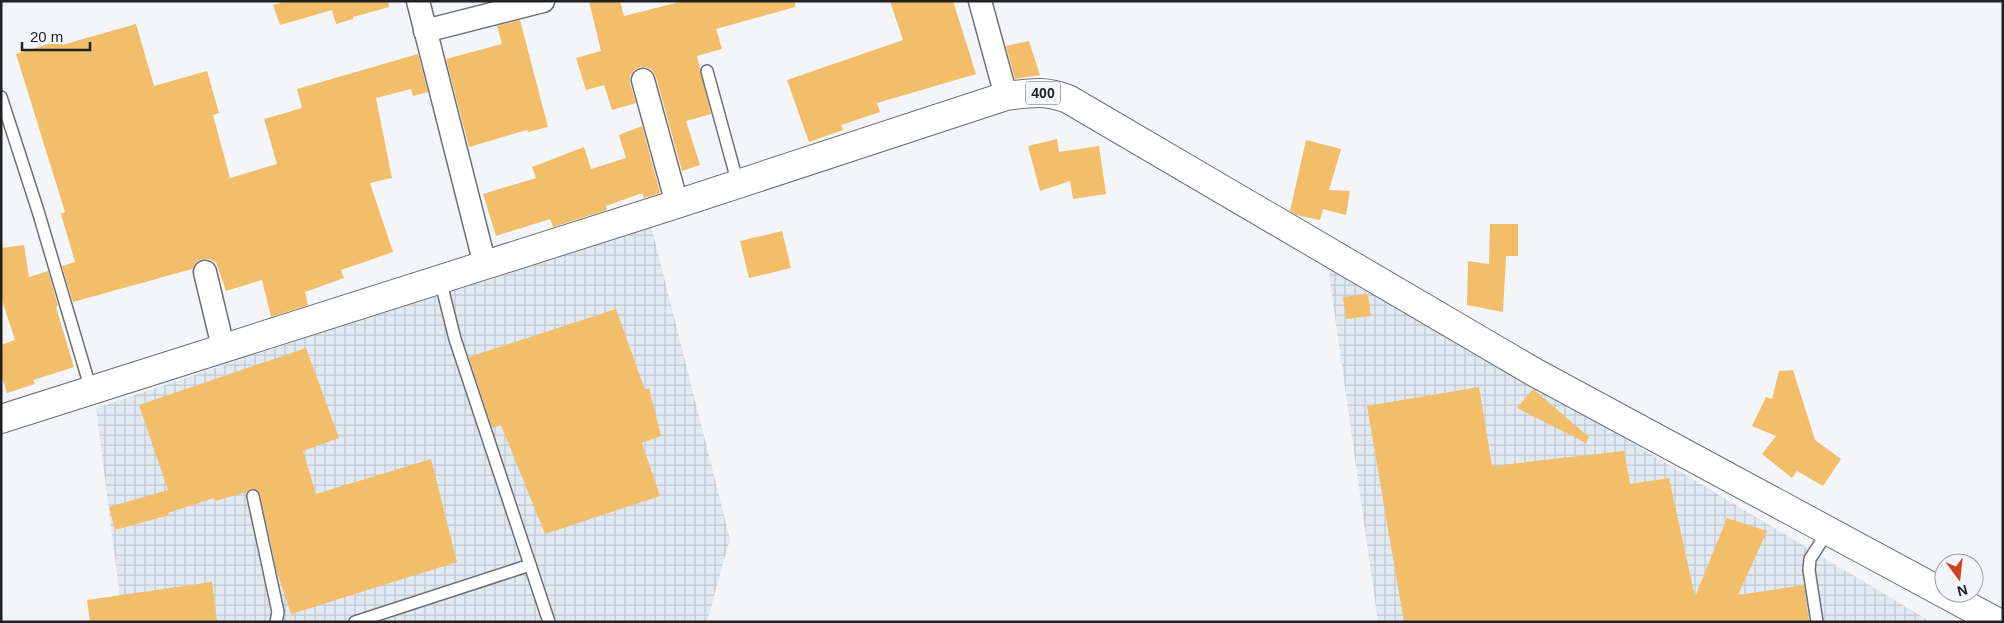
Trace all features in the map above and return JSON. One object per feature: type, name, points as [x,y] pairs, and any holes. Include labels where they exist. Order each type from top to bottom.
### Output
[{"type":"main road","name":"400","points":[[1,419],[678,204],[1006,96],[1050,93],[1068,99],[1534,372],[1997,622]]},
{"type":"street","points":[[418,1],[485,265]]},
{"type":"street","points":[[425,30],[543,1]]},
{"type":"street","points":[[980,1],[1006,96]]},
{"type":"street","points":[[643,80],[678,204]]},
{"type":"street","points":[[205,272],[223,347]]},
{"type":"lane","points":[[707,71],[738,184]]},
{"type":"lane","points":[[1,97],[38,211],[91,390]]},
{"type":"lane","points":[[440,279],[455,339],[549,622]]},
{"type":"lane","points":[[253,496],[278,612],[276,622]]},
{"type":"lane","points":[[1817,622],[1809,570],[1810,559],[1828,531]]},
{"type":"lane","points":[[355,622],[530,565]]},
{"type":"shaded area","points":[[650,222],[730,539],[707,622],[123,622],[96,408]]},
{"type":"shaded area","points":[[1327,260],[1931,622],[1378,622]]},
{"type":"building","points":[[285,1],[388,1],[389,7],[336,24],[332,10],[280,25],[273,5]]},
{"type":"building","points":[[589,1],[620,1],[624,16],[684,1],[795,1],[795,7],[716,29],[722,49],[697,56],[711,114],[686,121],[700,165],[682,171],[656,77],[652,70],[640,67],[634,70],[630,76],[630,83],[636,103],[612,110],[604,85],[586,90],[576,58],[601,51]]},
{"type":"building","points":[[890,1],[953,1],[976,74],[877,103],[880,112],[841,125],[843,130],[809,142],[787,80],[903,40]]},
{"type":"building","points":[[520,20],[548,127],[528,132],[527,130],[469,147],[446,59],[502,44],[497,26]]},
{"type":"building","points":[[136,24],[154,86],[207,71],[219,113],[213,115],[230,178],[277,164],[264,119],[302,108],[297,89],[418,54],[428,92],[413,96],[411,89],[376,98],[392,178],[370,183],[393,252],[341,270],[344,278],[305,292],[308,305],[271,317],[262,280],[226,291],[216,262],[208,259],[201,259],[196,262],[192,269],[73,302],[62,266],[75,262],[61,214],[65,212],[16,54],[61,40],[62,45]]},
{"type":"building","points":[[1029,41],[1040,75],[1015,79],[1006,46]]},
{"type":"building","points":[[642,126],[660,193],[644,198],[642,193],[606,206],[607,210],[553,227],[550,219],[496,236],[483,194],[536,178],[532,167],[584,147],[591,169],[626,158],[619,135]]},
{"type":"building","points":[[1057,139],[1059,152],[1099,146],[1106,194],[1073,199],[1070,181],[1040,191],[1028,146]]},
{"type":"building","points":[[1306,140],[1341,149],[1329,190],[1350,191],[1346,215],[1323,209],[1320,220],[1296,215],[1290,211]]},
{"type":"building","points":[[1490,224],[1518,224],[1518,256],[1506,256],[1503,312],[1467,305],[1468,261],[1489,264]]},
{"type":"building","points":[[782,231],[791,268],[749,278],[740,241]]},
{"type":"building","points":[[24,245],[29,277],[48,271],[58,306],[56,307],[74,367],[33,380],[35,384],[7,393],[1,374],[1,345],[15,340],[1,297],[1,248]]},
{"type":"building","points":[[1368,294],[1371,316],[1346,319],[1343,297]]},
{"type":"building","points":[[616,309],[645,390],[649,388],[661,436],[642,443],[660,496],[545,534],[501,425],[492,428],[469,357]]},
{"type":"building","points":[[306,348],[339,438],[303,451],[316,494],[431,459],[457,562],[291,614],[277,572],[260,494],[256,489],[215,501],[214,498],[168,513],[169,515],[115,530],[109,507],[168,490],[139,405]]},
{"type":"building","points":[[1793,370],[1815,440],[1841,459],[1823,486],[1797,471],[1792,478],[1762,454],[1776,436],[1752,426],[1766,397],[1772,399],[1779,371]]},
{"type":"building","points":[[1479,387],[1492,466],[1624,451],[1630,484],[1669,478],[1695,597],[1727,518],[1767,531],[1738,595],[1804,585],[1809,622],[1404,622],[1367,406]]},
{"type":"building","points":[[1533,389],[1589,437],[1586,443],[1517,408]]},
{"type":"building","points":[[212,582],[217,622],[90,622],[87,600]]}]
